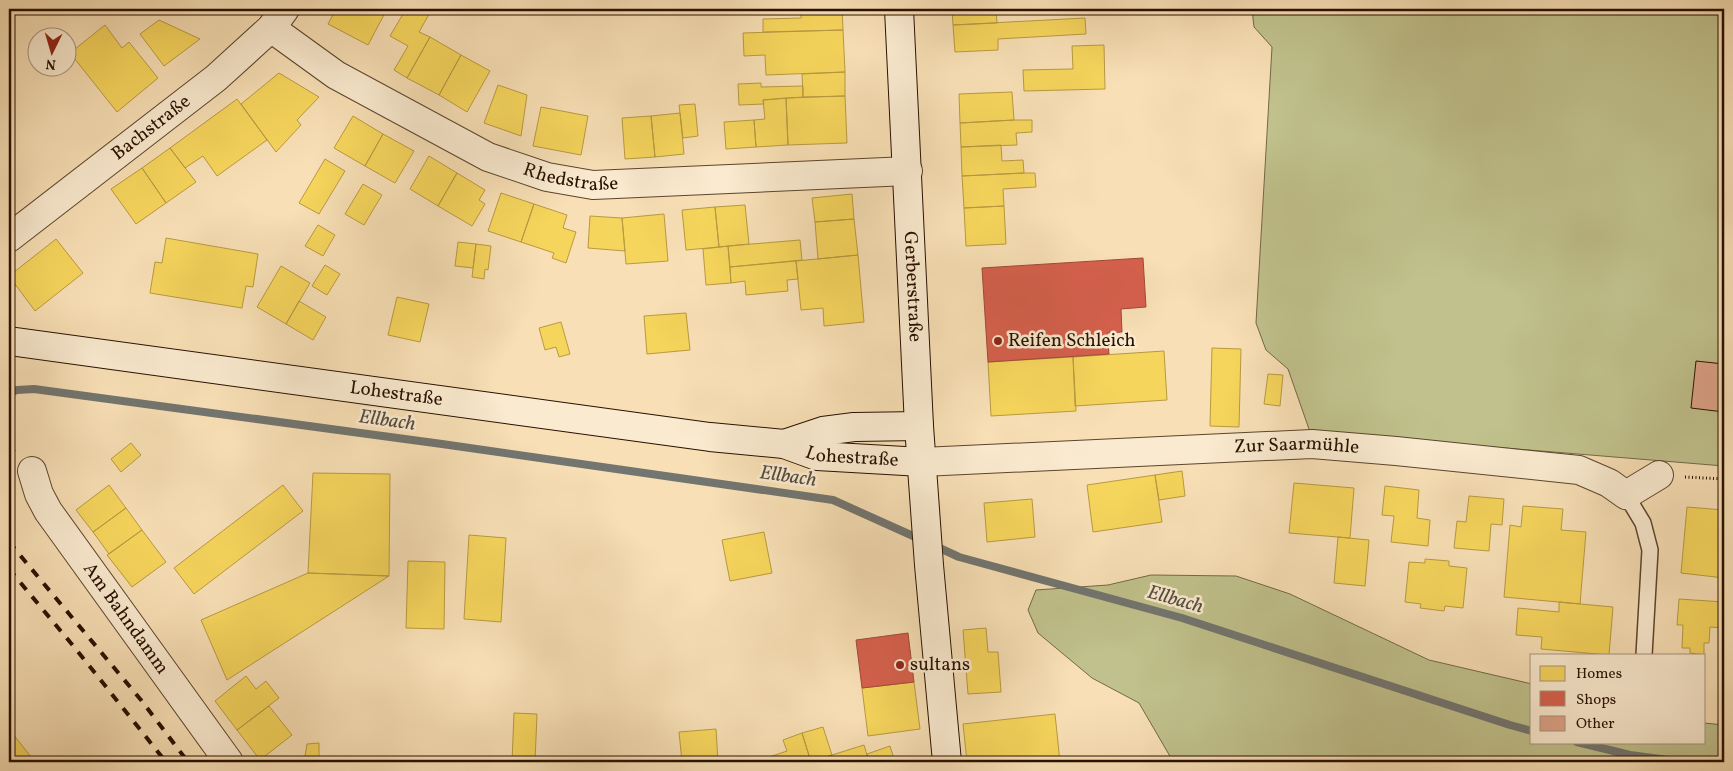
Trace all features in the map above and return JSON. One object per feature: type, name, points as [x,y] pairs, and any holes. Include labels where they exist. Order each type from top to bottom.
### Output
[{"type":"street","name":"Gerberstraße","points":[[899,9],[919,426],[947,762]]},
{"type":"street","name":"Rhedstraße","points":[[278,18],[336,75],[488,158],[548,177],[592,185],[908,172]]},
{"type":"street","name":"Bachstraße","points":[[9,238],[216,78],[278,18]]},
{"type":"street","name":"Lohestraße","points":[[9,341],[710,437],[784,444],[818,456],[922,462]]},
{"type":"street","name":"Lohestraße","points":[[784,444],[823,431],[854,427],[919,426]]},
{"type":"street","name":"Zur Saarmühle","points":[[922,462],[1312,444],[1579,470],[1609,483],[1626,495]]},
{"type":"street","name":"Am Bahndamm","points":[[32,471],[39,494],[48,511],[229,762]]},
{"type":"street","points":[[1626,495],[1659,475]]},
{"type":"lane","points":[[1626,495],[1643,523],[1650,550],[1644,654]]},
{"type":"path","points":[[1659,475],[1724,479]]},
{"type":"green space","points":[[1252,9],[1724,9],[1724,466],[1310,432],[1288,369],[1266,350],[1256,323],[1272,47],[1254,27]]},
{"type":"green space","points":[[1151,575],[1236,576],[1290,594],[1429,660],[1530,684],[1530,744],[1706,744],[1706,723],[1724,725],[1724,762],[1171,762],[1171,758],[1139,703],[1092,678],[1038,633],[1028,610],[1036,590],[1108,585]]},
{"type":"building: Homes","points":[[336,9],[387,9],[368,45],[328,24]]},
{"type":"building: Homes","points":[[406,9],[432,9],[419,32],[430,37],[407,78],[394,70],[408,46],[390,36]]},
{"type":"building: Homes","points":[[801,9],[842,9],[843,30],[763,32],[763,19],[801,18]]},
{"type":"building: Homes","points":[[952,9],[996,9],[997,23],[953,25]]},
{"type":"building: Homes","points":[[1085,18],[1086,34],[998,39],[998,50],[955,52],[953,25]]},
{"type":"building: Homes","points":[[159,20],[200,39],[164,66],[140,34]]},
{"type":"building: Homes","points":[[105,25],[122,48],[129,42],[158,78],[117,112],[78,63],[78,47]]},
{"type":"building: Homes","points":[[843,30],[845,72],[766,75],[765,55],[744,56],[743,33]]},
{"type":"building: Homes","points":[[430,37],[461,55],[439,95],[407,78]]},
{"type":"building: Homes","points":[[1104,45],[1105,89],[1024,91],[1023,70],[1073,69],[1072,46]]},
{"type":"building: Homes","points":[[461,55],[490,71],[467,112],[439,95]]},
{"type":"building: Homes","points":[[845,72],[845,96],[803,97],[802,74]]},
{"type":"building: Homes","points":[[279,73],[319,97],[297,120],[301,125],[276,152],[241,104]]},
{"type":"building: Homes","points":[[761,83],[761,87],[803,86],[803,97],[763,100],[764,104],[739,105],[738,84]]},
{"type":"building: Homes","points":[[498,85],[527,95],[521,136],[484,123]]},
{"type":"building: Homes","points":[[1012,92],[1014,120],[960,123],[959,94]]},
{"type":"building: Homes","points":[[845,96],[847,143],[788,145],[786,98]]},
{"type":"building: Homes","points":[[786,98],[788,145],[756,147],[754,120],[765,119],[763,100]]},
{"type":"building: Homes","points":[[237,99],[267,140],[217,176],[203,156],[185,168],[170,148]]},
{"type":"building: Homes","points":[[695,104],[698,136],[683,138],[679,105]]},
{"type":"building: Homes","points":[[541,107],[588,116],[581,155],[533,146]]},
{"type":"building: Homes","points":[[680,113],[684,154],[655,157],[651,116]]},
{"type":"building: Homes","points":[[353,116],[383,134],[365,166],[334,148]]},
{"type":"building: Homes","points":[[651,116],[655,157],[625,159],[622,118]]},
{"type":"building: Homes","points":[[754,120],[756,147],[726,149],[724,122]]},
{"type":"building: Homes","points":[[1032,120],[1032,132],[1016,133],[1017,145],[961,147],[960,123]]},
{"type":"building: Homes","points":[[383,134],[414,151],[395,183],[365,166]]},
{"type":"building: Homes","points":[[1001,145],[1002,161],[1023,160],[1024,173],[962,176],[961,147]]},
{"type":"building: Homes","points":[[170,148],[196,182],[166,203],[142,168]]},
{"type":"building: Homes","points":[[429,156],[457,173],[438,206],[410,189]]},
{"type":"building: Homes","points":[[325,159],[345,171],[319,214],[299,203]]},
{"type":"building: Homes","points":[[142,168],[166,203],[136,224],[111,189]]},
{"type":"building: Homes","points":[[457,173],[485,190],[479,200],[485,204],[472,226],[438,206]]},
{"type":"building: Homes","points":[[1035,173],[1036,187],[1003,189],[1004,206],[964,208],[962,176]]},
{"type":"building: Homes","points":[[363,184],[382,195],[364,225],[345,214]]},
{"type":"building: Homes","points":[[501,193],[534,204],[521,242],[488,231]]},
{"type":"building: Homes","points":[[852,194],[854,219],[815,222],[812,198]]},
{"type":"building: Homes","points":[[534,204],[567,215],[563,228],[576,232],[566,263],[552,258],[554,253],[521,242]]},
{"type":"building: Homes","points":[[745,205],[749,244],[719,247],[715,207]]},
{"type":"building: Homes","points":[[1004,206],[1006,244],[966,246],[964,208]]},
{"type":"building: Homes","points":[[715,207],[719,247],[686,250],[682,210]]},
{"type":"building: Homes","points":[[664,214],[668,261],[626,264],[622,218]]},
{"type":"building: Homes","points":[[590,216],[622,218],[625,251],[588,248]]},
{"type":"building: Homes","points":[[854,219],[858,255],[818,259],[815,222]]},
{"type":"building: Homes","points":[[318,225],[335,235],[323,256],[305,246]]},
{"type":"building: Homes","points":[[166,238],[258,254],[253,287],[246,286],[242,308],[150,293],[155,262],[162,263]]},
{"type":"building: Homes","points":[[56,239],[83,273],[35,311],[9,276]]},
{"type":"building: Homes","points":[[800,240],[802,260],[730,267],[728,246]]},
{"type":"building: Homes","points":[[458,242],[476,244],[473,268],[455,266]]},
{"type":"building: Homes","points":[[476,244],[491,246],[488,270],[485,269],[484,279],[472,277]]},
{"type":"building: Homes","points":[[728,246],[731,283],[706,285],[703,249]]},
{"type":"building: Homes","points":[[858,255],[864,322],[824,326],[823,308],[801,310],[796,261]]},
{"type":"building: Homes","points":[[796,261],[798,279],[787,280],[788,291],[746,295],[745,281],[731,283],[730,267]]},
{"type":"building: Homes","points":[[325,265],[340,274],[327,295],[312,286]]},
{"type":"building: Homes","points":[[281,266],[310,283],[286,324],[257,307]]},
{"type":"building: Homes","points":[[397,297],[429,304],[420,342],[388,335]]},
{"type":"building: Homes","points":[[299,301],[326,317],[313,340],[286,324]]},
{"type":"building: Homes","points":[[686,313],[690,350],[647,354],[644,316]]},
{"type":"building: Homes","points":[[561,322],[570,354],[559,357],[556,347],[545,350],[539,328]]},
{"type":"building: Homes","points":[[1212,348],[1241,349],[1239,427],[1210,426]]},
{"type":"building: Homes","points":[[1164,351],[1167,400],[1075,406],[1073,357]]},
{"type":"building: Homes","points":[[1073,357],[1076,411],[991,416],[988,362]]},
{"type":"building: Homes","points":[[1268,374],[1283,375],[1280,406],[1264,404]]},
{"type":"building: Homes","points":[[131,443],[141,455],[121,472],[111,459]]},
{"type":"building: Homes","points":[[1182,471],[1185,496],[1159,500],[1155,475]]},
{"type":"building: Homes","points":[[313,473],[390,474],[389,576],[308,573]]},
{"type":"building: Homes","points":[[1155,475],[1162,522],[1093,532],[1087,485]]},
{"type":"building: Homes","points":[[1294,483],[1354,488],[1350,538],[1289,533]]},
{"type":"building: Homes","points":[[109,485],[126,508],[93,532],[76,510]]},
{"type":"building: Homes","points":[[283,485],[303,511],[194,594],[174,568]]},
{"type":"building: Homes","points":[[1385,486],[1419,490],[1417,518],[1430,520],[1428,546],[1391,542],[1394,516],[1382,515]]},
{"type":"building: Homes","points":[[1469,496],[1504,499],[1502,525],[1491,524],[1489,551],[1454,548],[1457,521],[1466,522]]},
{"type":"building: Homes","points":[[1032,499],[1035,537],[987,542],[984,503]]},
{"type":"building: Homes","points":[[1523,506],[1563,509],[1561,530],[1586,532],[1580,604],[1504,597],[1510,525],[1521,527]]},
{"type":"building: Homes","points":[[1687,507],[1724,510],[1724,578],[1681,573]]},
{"type":"building: Homes","points":[[126,508],[142,530],[109,554],[93,532]]},
{"type":"building: Homes","points":[[142,530],[166,562],[132,587],[107,555]]},
{"type":"building: Homes","points":[[764,532],[772,573],[730,581],[722,540]]},
{"type":"building: Homes","points":[[469,535],[506,538],[501,622],[464,619]]},
{"type":"building: Homes","points":[[1338,537],[1369,540],[1365,586],[1334,583]]},
{"type":"building: Homes","points":[[1425,559],[1449,561],[1449,566],[1467,568],[1463,608],[1445,606],[1444,611],[1420,608],[1421,604],[1405,602],[1409,562],[1425,563]]},
{"type":"building: Homes","points":[[408,561],[445,562],[444,629],[406,628]]},
{"type":"building: Homes","points":[[308,573],[389,576],[227,680],[201,620]]},
{"type":"building: Homes","points":[[1679,599],[1724,602],[1724,628],[1710,627],[1709,643],[1704,643],[1704,654],[1690,653],[1690,648],[1682,648],[1683,625],[1677,625]]},
{"type":"building: Homes","points":[[1559,602],[1613,607],[1609,654],[1541,649],[1542,637],[1516,635],[1518,608],[1559,612]]},
{"type":"building: Homes","points":[[986,628],[988,652],[998,652],[1001,692],[968,694],[963,630]]},
{"type":"building: Homes","points":[[246,676],[256,689],[266,681],[279,698],[237,730],[215,701]]},
{"type":"building: Homes","points":[[914,682],[920,729],[868,736],[862,688]]},
{"type":"building: Homes","points":[[269,706],[292,735],[260,760],[237,730]]},
{"type":"building: Homes","points":[[514,713],[537,714],[535,762],[512,762]]},
{"type":"building: Homes","points":[[1055,714],[1060,762],[967,762],[963,724]]},
{"type":"building: Homes","points":[[823,727],[832,755],[811,762],[802,733]]},
{"type":"building: Homes","points":[[9,729],[35,762],[9,762]]},
{"type":"building: Homes","points":[[716,729],[718,762],[682,762],[679,732]]},
{"type":"building: Homes","points":[[802,733],[811,762],[754,762],[787,751],[783,740]]},
{"type":"building: Homes","points":[[319,743],[319,762],[304,762],[307,744]]},
{"type":"building: Homes","points":[[864,745],[869,762],[811,762],[832,755]]},
{"type":"building: Homes","points":[[890,746],[895,762],[869,762],[867,754]]},
{"type":"building: Shops","points":[[1143,258],[1146,307],[1121,309],[1122,332],[1107,333],[1109,354],[988,362],[982,268]]},
{"type":"building: Shops","points":[[908,633],[914,682],[862,688],[856,640]]},
{"type":"building: Other","points":[[1696,361],[1724,364],[1724,412],[1691,408]]},
{"type":"waterway","name":"Ellbach","points":[[9,393],[17,390],[34,389],[442,444],[833,500],[922,540]]},
{"type":"waterway","name":"Ellbach","points":[[933,545],[959,557],[1182,618],[1530,730]]},
{"type":"waterway","name":"Ellbach","points":[[1585,744],[1630,755],[1683,762]]},
{"type":"railway","points":[[9,542],[141,700],[188,762]]},
{"type":"railway","points":[[9,569],[166,762]]},
{"type":"place","name":"Reifen Schleich","points":[[998,341]]},
{"type":"place","name":"sultans","points":[[900,665]]}]
